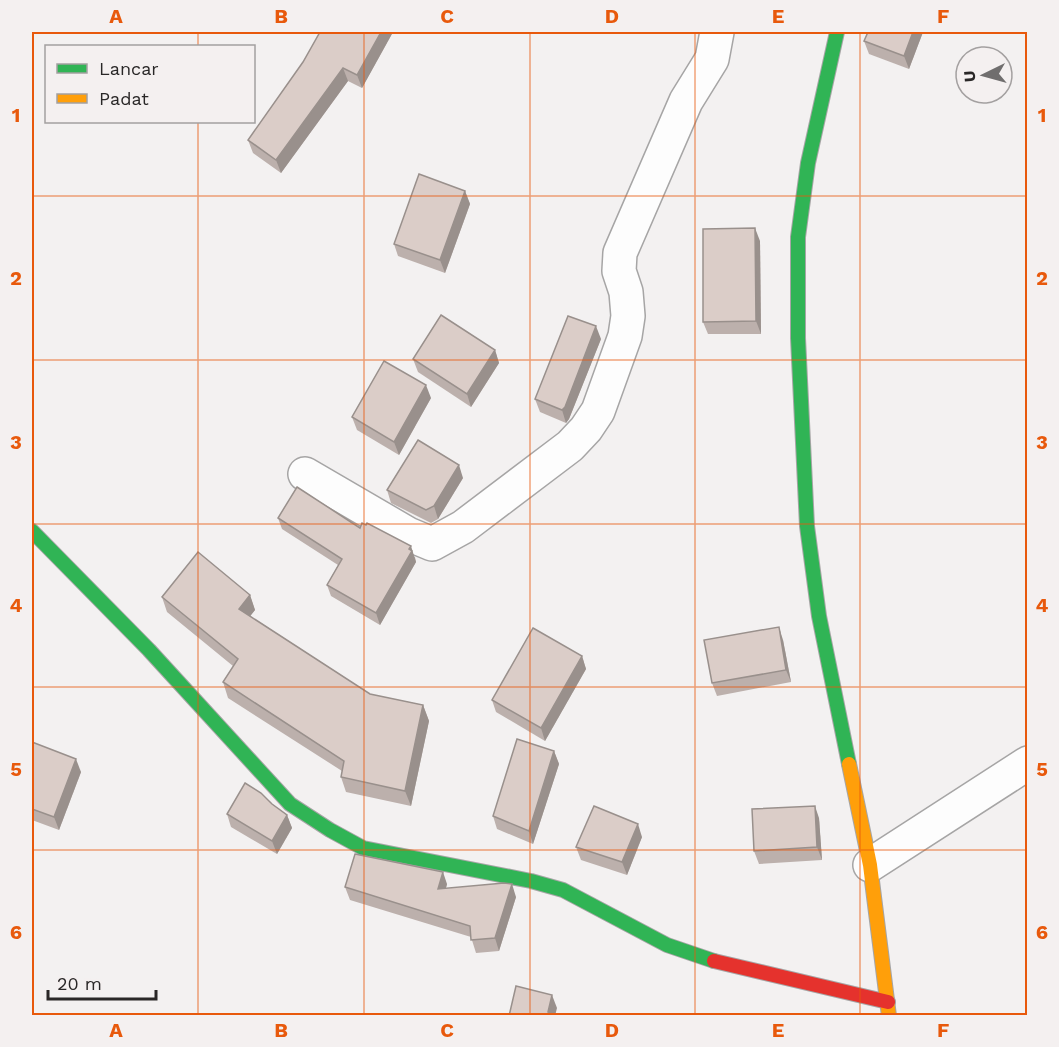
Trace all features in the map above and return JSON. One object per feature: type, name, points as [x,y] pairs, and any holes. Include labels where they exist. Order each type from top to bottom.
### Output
[{"type":"street","points":[[304,474],[408,534],[432,544],[463,527],[570,446],[586,429],[598,411],[625,336],[628,316],[626,292],[619,271],[621,253],[686,101],[712,60],[717,32]]},
{"type":"street","points":[[32,531],[149,650],[290,804],[330,830],[363,848],[531,881],[563,890],[667,945],[736,968],[889,1009],[870,865],[819,616],[807,526],[799,350],[798,237],[808,163],[837,32]]},
{"type":"street","points":[[870,865],[1028,763]]},
{"type":"building","points":[[320,32],[381,32],[357,75],[343,68],[276,160],[248,140],[303,62]]},
{"type":"building","points":[[868,32],[913,32],[904,56],[864,41]]},
{"type":"building","points":[[419,174],[465,191],[440,260],[394,244]]},
{"type":"building","points":[[755,228],[756,321],[703,322],[703,229]]},
{"type":"building","points":[[441,315],[495,350],[467,394],[413,359]]},
{"type":"building","points":[[568,316],[596,326],[562,410],[535,399]]},
{"type":"building","points":[[384,361],[426,385],[394,442],[352,417]]},
{"type":"building","points":[[418,440],[459,465],[434,506],[426,510],[387,490]]},
{"type":"building","points":[[297,487],[360,528],[362,523],[366,525],[367,523],[411,546],[409,549],[412,551],[376,613],[327,585],[342,559],[278,518]]},
{"type":"building","points":[[198,552],[250,595],[239,609],[370,694],[423,705],[405,791],[341,777],[344,761],[223,682],[238,659],[162,597]]},
{"type":"building","points":[[779,627],[786,670],[712,683],[704,640]]},
{"type":"building","points":[[533,628],[582,656],[541,728],[492,700]]},
{"type":"building","points":[[517,739],[554,751],[529,831],[493,816]]},
{"type":"building","points":[[32,742],[76,759],[54,817],[32,809]]},
{"type":"building","points":[[245,783],[287,815],[272,841],[227,814]]},
{"type":"building","points":[[594,806],[638,824],[622,862],[576,847]]},
{"type":"building","points":[[815,806],[817,847],[754,851],[752,809]]},
{"type":"building","points":[[355,854],[443,872],[438,889],[512,884],[495,938],[471,940],[470,926],[345,887]]},
{"type":"building","points":[[516,986],[552,995],[548,1012],[561,1016],[509,1016]]},
{"type":"traffic: fast","points":[[837,32],[808,163],[798,237],[798,338],[807,526],[819,616],[849,764]]},
{"type":"traffic: fast","points":[[32,531],[149,650],[290,804],[330,830],[363,848],[531,881],[563,890],[667,945],[714,961]]},
{"type":"traffic: slow","points":[[849,764],[870,865],[889,1016]]},
{"type":"traffic: jam","points":[[714,961],[888,1002]]}]
